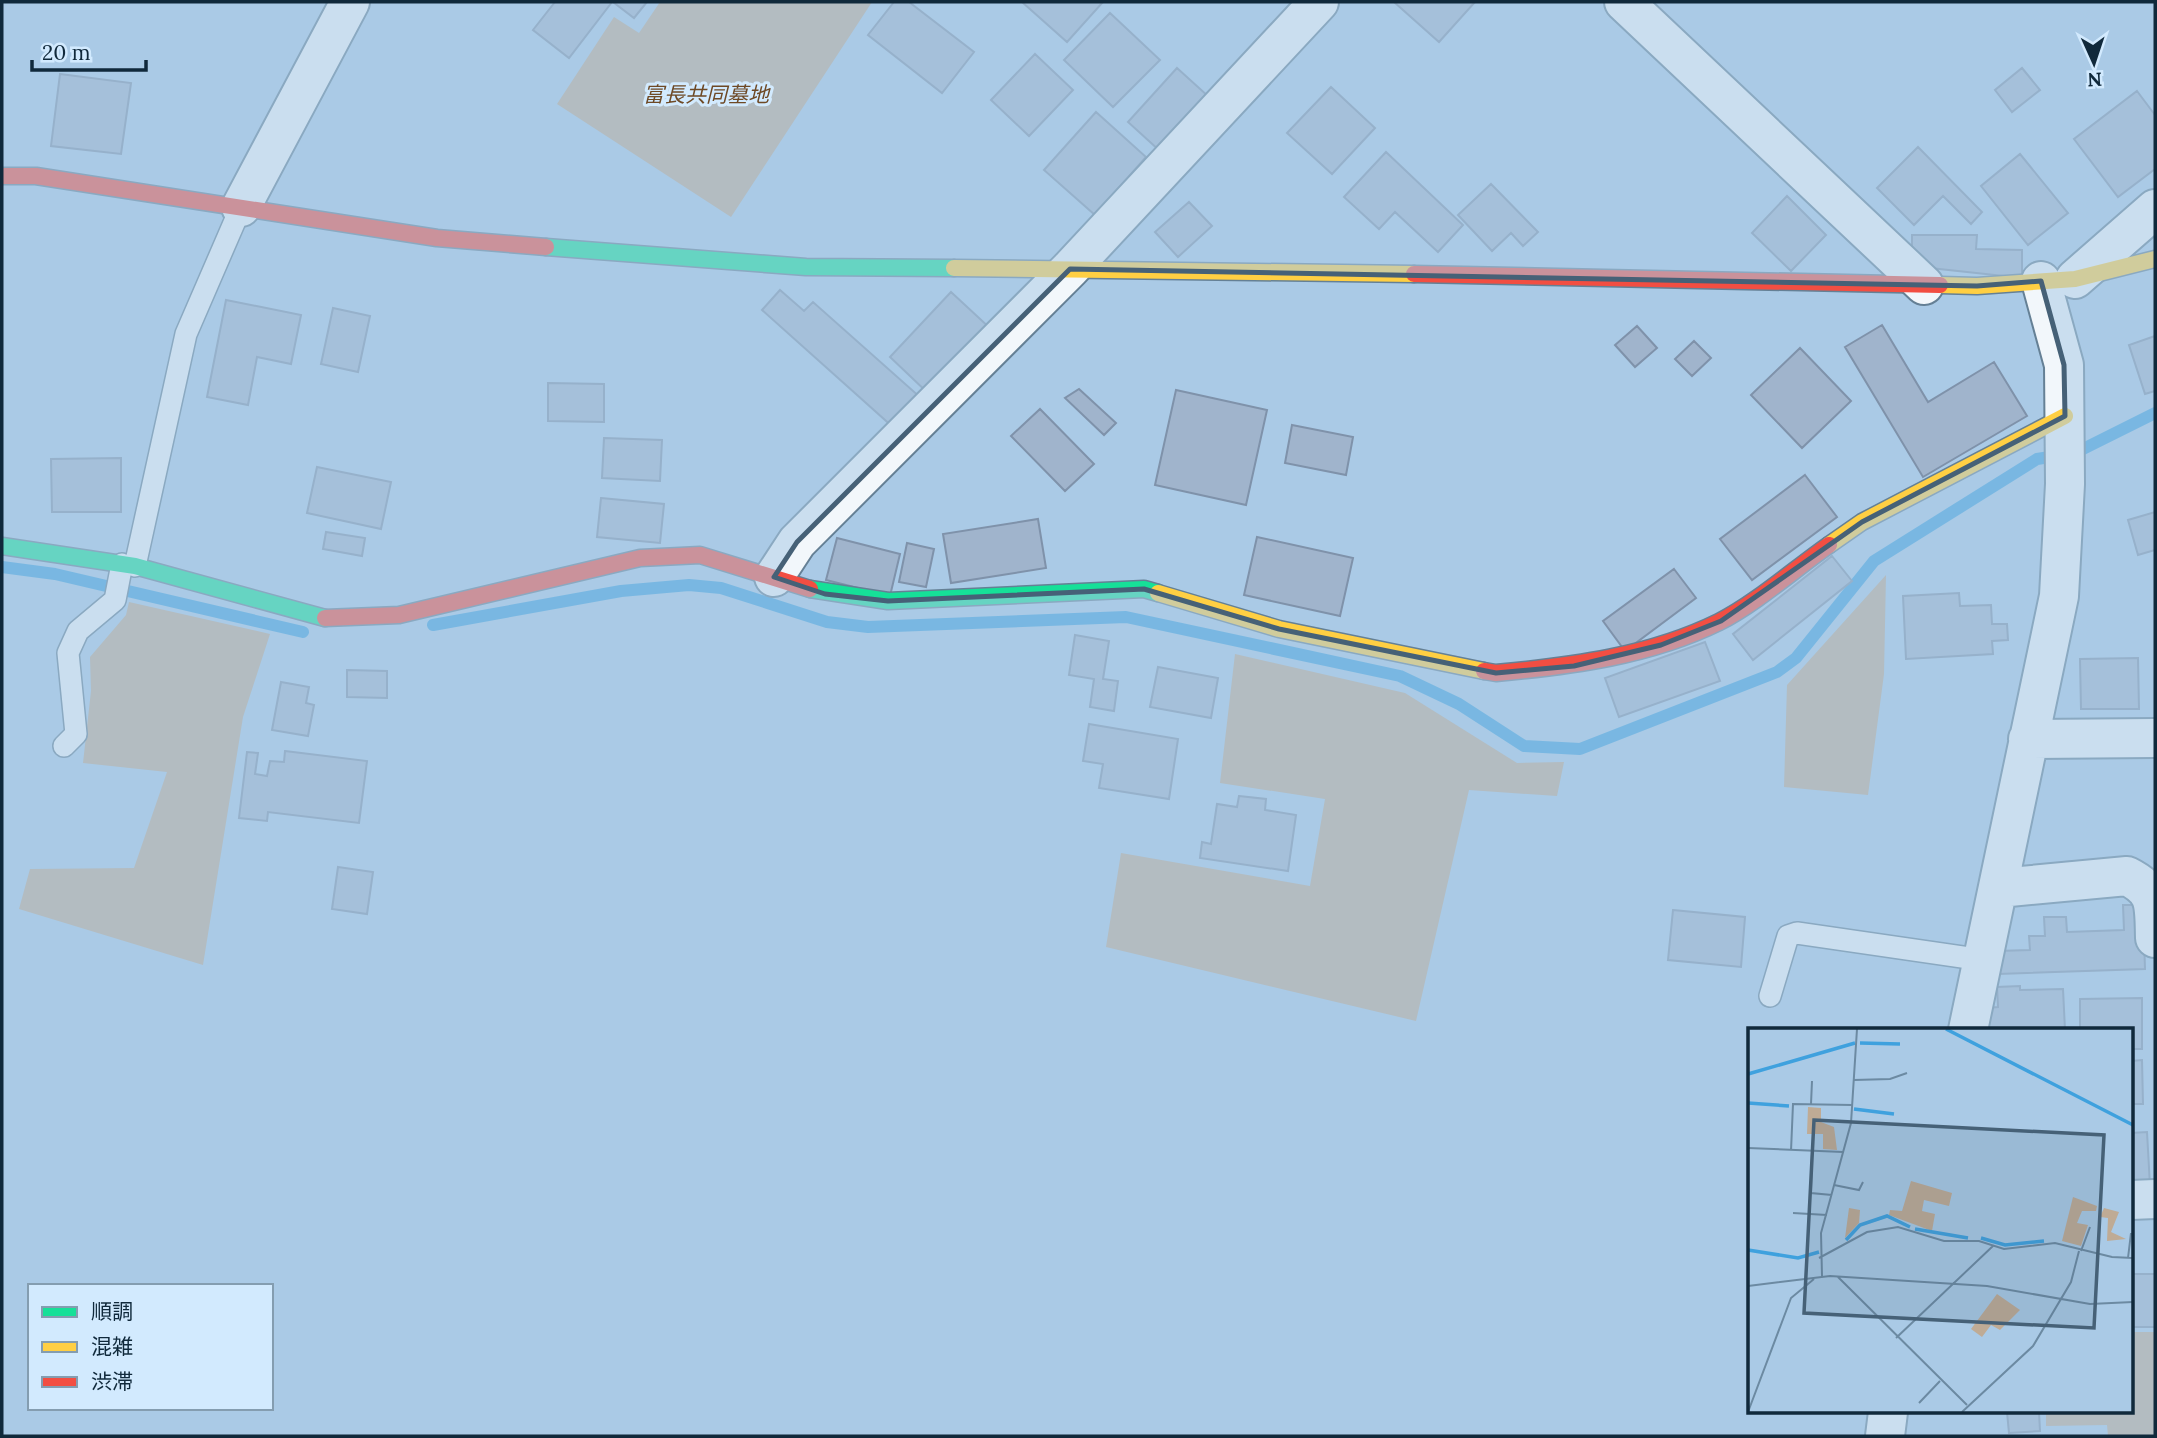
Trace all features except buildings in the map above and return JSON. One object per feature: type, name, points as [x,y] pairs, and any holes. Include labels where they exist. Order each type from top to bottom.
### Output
[{"type":"street","points":[[242,207],[350,2]]},
{"type":"street","points":[[774,577],[797,542],[1070,269],[1319,2]]},
{"type":"street","points":[[1624,2],[1924,285]]},
{"type":"street","points":[[2,176],[36,176],[437,238],[806,268],[1070,269],[1977,286],[2058,280],[2155,259]]},
{"type":"street","points":[[2058,280],[2155,209]]},
{"type":"street","points":[[1968,1028],[2059,596],[2065,425],[2058,280]]},
{"type":"street","points":[[2,546],[126,565],[320,618],[399,615],[640,558],[699,555],[825,594],[888,601],[1144,589],[1279,629],[1496,673],[1574,666],[1661,645],[1721,621],[1862,522],[2065,425]]},
{"type":"street","points":[[2028,739],[2155,737]]},
{"type":"street","points":[[1999,888],[2127,877],[2146,884],[2154,894],[2155,938]]},
{"type":"street","points":[[2132,1200],[2155,1199]]},
{"type":"street","points":[[1885,1436],[1888,1414]]},
{"type":"lane","points":[[64,746],[76,734],[68,653],[78,631],[115,600],[186,334],[242,207]]},
{"type":"lane","points":[[1770,996],[1788,936],[1797,933],[1983,960]]},
{"type":"highlighted area","points":[[1070,269],[1977,286],[2041,281],[2064,365],[2065,416],[1862,522],[1721,621],[1661,645],[1574,666],[1496,673],[1279,629],[1144,589],[888,601],[825,594],[774,577],[797,542]]},
{"type":"green space","name":"富長共同墓地","points":[[660,2],[872,2],[731,217],[557,104],[614,17],[639,33]]},
{"type":"green space","points":[[1886,575],[1884,674],[1868,795],[1784,787],[1787,685]]},
{"type":"green space","points":[[129,602],[270,634],[243,717],[203,965],[19,909],[30,869],[134,868],[167,772],[83,763],[91,691],[90,657],[126,615]]},
{"type":"green space","points":[[1235,654],[1405,693],[1517,763],[1564,762],[1557,796],[1469,790],[1416,1021],[1106,947],[1121,853],[1310,886],[1325,799],[1220,783]]},
{"type":"green space","points":[[2132,1332],[2155,1332],[2155,1436],[2108,1436],[2107,1425],[2046,1426],[2046,1414],[2132,1414]]},
{"type":"waterway","points":[[433,625],[621,591],[689,585],[721,588],[827,622],[868,627],[1126,617],[1400,676],[1459,704],[1524,746],[1580,749],[1777,672],[1796,658],[1874,561],[2037,459],[2075,453],[2155,413]]},
{"type":"waterway","points":[[2,567],[55,574],[303,632]]},
{"type":"traffic: fast","points":[[546,247],[806,267],[954,268]]},
{"type":"traffic: fast","points":[[2,546],[135,566],[325,618]]},
{"type":"traffic: fast","points":[[810,589],[888,601],[1144,589],[1158,593]]},
{"type":"traffic: slow","points":[[1940,285],[1977,286],[2075,279],[2155,259]]},
{"type":"traffic: slow","points":[[954,268],[1414,274]]},
{"type":"traffic: slow","points":[[1829,545],[1862,522],[2065,416]]},
{"type":"traffic: slow","points":[[1158,593],[1279,629],[1484,671]]},
{"type":"traffic: jam","points":[[2,176],[36,176],[437,238],[546,247]]},
{"type":"traffic: jam","points":[[1414,274],[1940,285]]},
{"type":"traffic: jam","points":[[1484,671],[1496,673],[1582,663],[1638,651],[1693,634],[1747,606],[1829,545]]},
{"type":"traffic: jam","points":[[325,618],[399,615],[640,558],[700,555],[810,589]]}]
